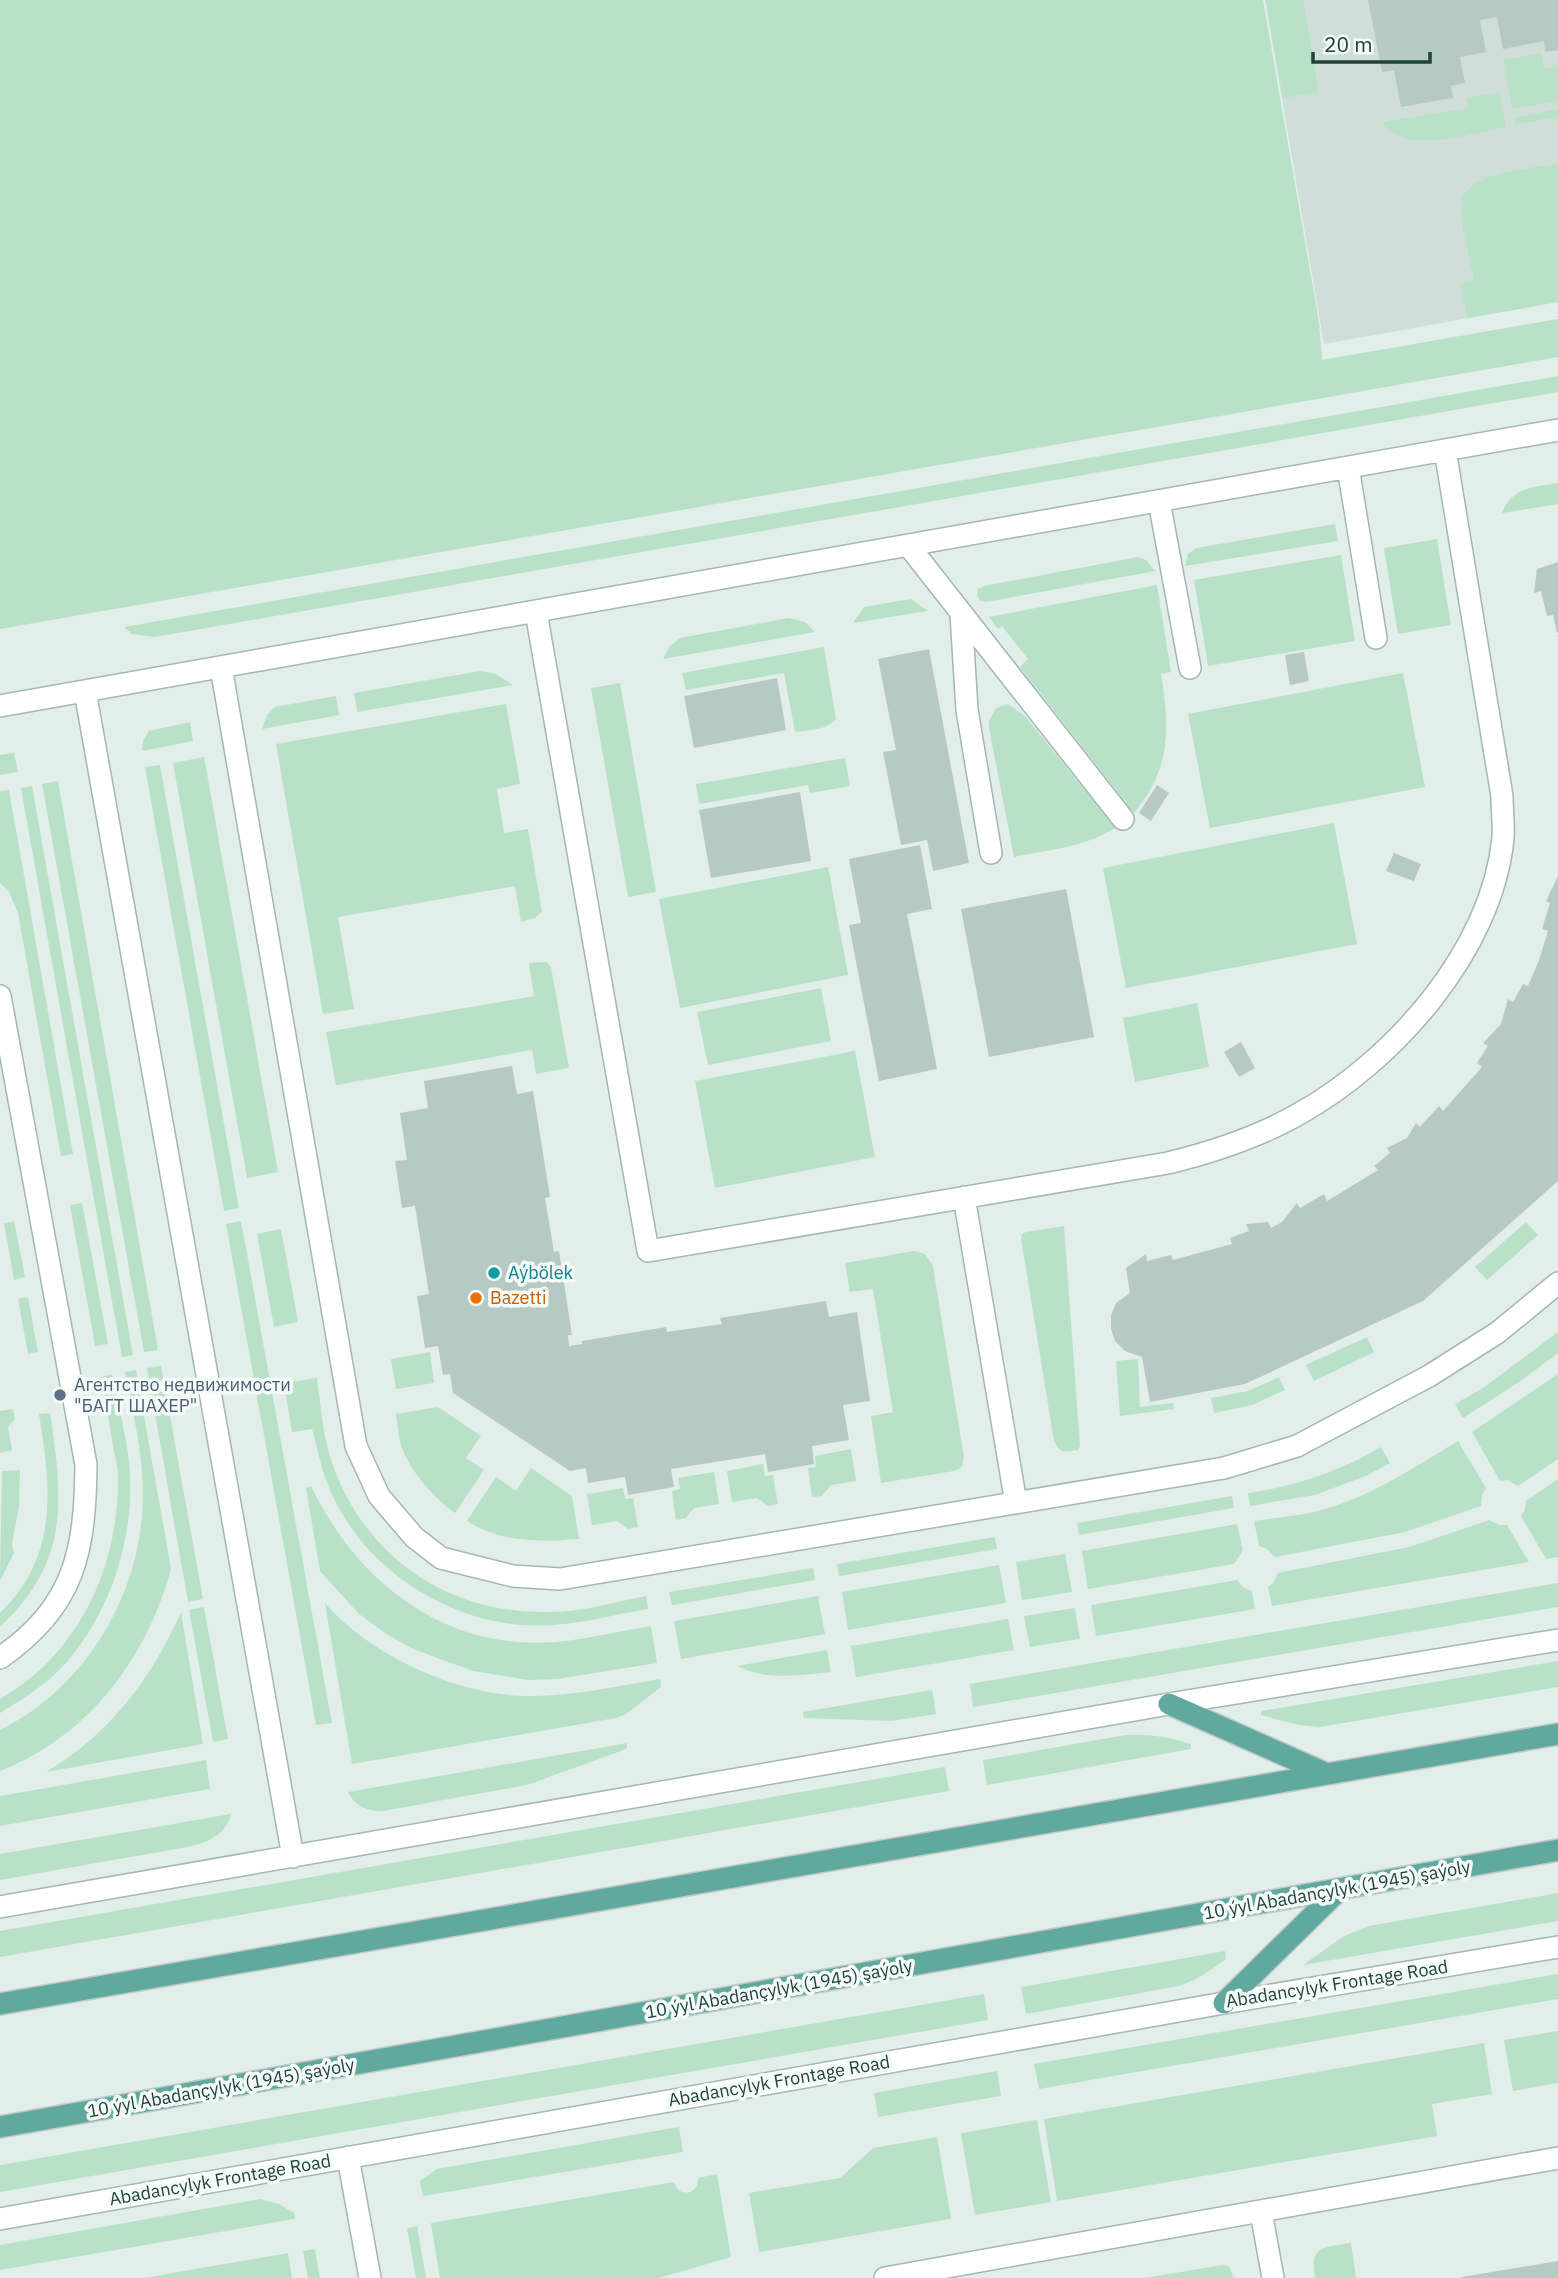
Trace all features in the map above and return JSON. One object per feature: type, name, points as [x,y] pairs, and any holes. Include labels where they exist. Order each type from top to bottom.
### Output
[{"type":"main road","points":[[1169,1704],[1325,1773]]},
{"type":"main road","points":[[0,2004],[1558,1734]]},
{"type":"main road","name":"10 ýyl Abadançylyk (1945) şaýoly","points":[[0,2127],[1558,1850]]},
{"type":"main road","points":[[1224,2003],[1339,1891]]},
{"type":"street","points":[[0,706],[1558,430]]},
{"type":"street","points":[[536,612],[648,1251],[1168,1163],[1207,1154],[1252,1137],[1297,1115],[1342,1087],[1418,1016],[1469,942],[1486,908],[1503,839],[1502,796],[1445,450]]},
{"type":"street","points":[[1348,467],[1377,638]]},
{"type":"street","points":[[1159,501],[1190,668]]},
{"type":"street","points":[[908,545],[1123,819]]},
{"type":"street","points":[[961,614],[967,710],[991,853]]},
{"type":"street","points":[[221,667],[356,1447],[379,1496],[414,1537],[441,1558],[513,1576],[560,1579],[1224,1468],[1297,1446],[1452,1362],[1497,1334],[1558,1283]]},
{"type":"street","points":[[85,691],[293,1857]]},
{"type":"street","points":[[0,996],[86,1465],[84,1529],[77,1561],[63,1594],[43,1622],[0,1658]]},
{"type":"street","points":[[964,1198],[1016,1503]]},
{"type":"street","points":[[0,1907],[1169,1704],[1558,1640]]},
{"type":"street","name":"Abadancylyk Frontage Road","points":[[0,2219],[1224,2003],[1558,1947]]},
{"type":"street","points":[[348,2157],[370,2278]]},
{"type":"street","points":[[886,2278],[1558,2158]]},
{"type":"street","points":[[1261,2212],[1273,2278]]},
{"type":"shaded area","points":[[1265,0],[1558,0],[1558,302],[1324,344]]},
{"type":"green space","points":[[0,0],[1263,0],[1319,322],[1322,360],[1558,319],[1558,357],[0,629]]},
{"type":"green space","points":[[1266,0],[1303,0],[1319,92],[1283,98]]},
{"type":"green space","points":[[1541,53],[1544,69],[1558,66],[1558,101],[1512,109],[1503,60]]},
{"type":"green space","points":[[1499,92],[1506,127],[1422,141],[1392,133],[1382,122],[1468,108],[1467,98]]},
{"type":"green space","points":[[1558,109],[1558,117],[1515,125],[1514,118]]},
{"type":"green space","points":[[1558,164],[1558,302],[1467,318],[1460,284],[1474,281],[1461,209],[1466,191],[1475,184],[1502,173]]},
{"type":"green space","points":[[1558,376],[1558,392],[155,637],[132,634],[124,627]]},
{"type":"green space","points":[[1558,483],[1558,504],[1502,513],[1506,504],[1518,493],[1532,487]]},
{"type":"green space","points":[[1335,524],[1338,541],[1185,566],[1188,554],[1196,548]]},
{"type":"green space","points":[[1437,539],[1451,625],[1398,634],[1384,548]]},
{"type":"green space","points":[[1341,555],[1355,641],[1208,666],[1194,580]]},
{"type":"green space","points":[[1138,557],[1146,560],[1155,571],[986,602],[980,601],[977,595],[978,589],[984,586]]},
{"type":"green space","points":[[1157,585],[1171,672],[1161,674],[1166,712],[1165,747],[1155,780],[1134,813],[1020,667],[1028,659],[1002,626],[998,629],[989,617]]},
{"type":"green space","points":[[911,599],[928,611],[853,623],[864,607]]},
{"type":"green space","points":[[789,618],[805,622],[815,632],[663,659],[669,647],[680,638]]},
{"type":"green space","points":[[824,647],[836,719],[823,727],[795,732],[784,673],[686,690],[682,673]]},
{"type":"green space","points":[[480,671],[496,674],[513,685],[357,712],[354,693]]},
{"type":"green space","points":[[1403,673],[1425,787],[1210,828],[1188,714]]},
{"type":"green space","points":[[620,683],[656,892],[628,897],[591,688]]},
{"type":"green space","points":[[336,696],[339,715],[262,729],[267,715],[275,707]]},
{"type":"green space","points":[[506,704],[520,784],[497,789],[504,833],[528,829],[542,912],[535,918],[521,922],[515,886],[338,917],[354,1009],[323,1014],[276,744]]},
{"type":"green space","points":[[1008,704],[1026,717],[1115,828],[1079,844],[1014,857],[989,728],[989,721],[996,708]]},
{"type":"green space","points":[[190,722],[193,741],[142,751],[143,741],[149,731]]},
{"type":"green space","points":[[14,753],[18,772],[0,775],[0,755]]},
{"type":"green space","points":[[204,757],[278,1172],[247,1178],[173,763]]},
{"type":"green space","points":[[845,758],[850,786],[810,793],[808,785],[699,804],[696,784]]},
{"type":"green space","points":[[160,765],[239,1208],[224,1211],[145,767]]},
{"type":"green space","points":[[58,781],[158,1350],[144,1352],[42,784]]},
{"type":"green space","points":[[32,786],[133,1355],[122,1357],[21,788]]},
{"type":"green space","points":[[9,790],[73,1154],[61,1156],[18,913],[9,892],[0,883],[0,791]]},
{"type":"green space","points":[[1334,823],[1357,944],[1126,988],[1103,868]]},
{"type":"green space","points":[[828,867],[848,975],[680,1008],[659,899]]},
{"type":"green space","points":[[547,962],[551,967],[569,1068],[536,1074],[532,1050],[336,1085],[326,1032],[534,996],[529,963]]},
{"type":"green space","points":[[821,988],[831,1041],[708,1065],[697,1012]]},
{"type":"green space","points":[[1197,1003],[1209,1067],[1135,1082],[1123,1018]]},
{"type":"green space","points":[[855,1051],[875,1157],[715,1188],[695,1081]]},
{"type":"green space","points":[[82,1203],[108,1344],[95,1346],[70,1205]]},
{"type":"green space","points":[[14,1221],[25,1277],[14,1280],[4,1223]]},
{"type":"green space","points":[[241,1221],[332,1723],[316,1725],[226,1224]]},
{"type":"green space","points":[[1526,1222],[1538,1235],[1487,1280],[1475,1267]]},
{"type":"green space","points":[[1064,1226],[1080,1446],[1078,1450],[1066,1451],[1058,1448],[1054,1441],[1021,1239],[1026,1232]]},
{"type":"green space","points":[[281,1229],[298,1322],[274,1327],[257,1234]]},
{"type":"green space","points":[[914,1251],[925,1254],[933,1266],[964,1458],[962,1467],[954,1471],[881,1483],[871,1416],[893,1412],[873,1289],[850,1292],[845,1263]]},
{"type":"green space","points":[[28,1297],[38,1352],[28,1354],[18,1299]]},
{"type":"green space","points":[[1558,1332],[1558,1353],[1463,1418],[1455,1404],[1483,1388]]},
{"type":"green space","points":[[1367,1337],[1374,1352],[1314,1381],[1306,1365]]},
{"type":"green space","points":[[430,1352],[434,1383],[396,1389],[391,1359]]},
{"type":"green space","points":[[1138,1359],[1140,1407],[1173,1403],[1174,1409],[1120,1416],[1116,1361]]},
{"type":"green space","points":[[161,1366],[203,1599],[188,1602],[147,1368]]},
{"type":"green space","points":[[136,1370],[171,1569],[160,1602],[147,1633],[110,1691],[60,1738],[32,1756],[0,1771],[0,1730],[33,1710],[63,1685],[89,1656],[110,1623],[126,1587],[137,1550],[142,1512],[141,1460],[125,1372]]},
{"type":"green space","points":[[112,1374],[130,1475],[127,1529],[113,1584],[88,1634],[71,1656],[47,1681],[0,1713],[0,1699],[28,1680],[52,1658],[72,1633],[89,1605],[102,1575],[111,1543],[118,1477],[101,1377]]},
{"type":"green space","points":[[1558,1374],[1558,1459],[1518,1486],[1507,1480],[1500,1481],[1472,1432]]},
{"type":"green space","points":[[1279,1377],[1285,1390],[1252,1405],[1214,1413],[1211,1398],[1248,1391]]},
{"type":"green space","points":[[317,1378],[330,1456],[348,1500],[368,1529],[391,1555],[418,1576],[448,1592],[480,1604],[515,1610],[575,1610],[646,1596],[648,1609],[565,1624],[517,1625],[482,1618],[448,1606],[416,1589],[387,1568],[362,1542],[341,1513],[326,1480],[312,1429],[292,1432],[284,1383]]},
{"type":"green space","points":[[438,1407],[481,1436],[466,1458],[484,1470],[455,1513],[439,1500],[417,1475],[406,1457],[399,1435],[396,1414]]},
{"type":"green space","points":[[13,1409],[15,1419],[8,1427],[12,1450],[0,1453],[0,1411]]},
{"type":"green space","points":[[50,1413],[58,1474],[56,1528],[50,1553],[39,1578],[23,1602],[0,1627],[0,1613],[19,1591],[33,1568],[41,1544],[46,1520],[47,1494],[39,1414]]},
{"type":"green space","points":[[1458,1441],[1486,1488],[1481,1506],[1405,1532],[1275,1557],[1259,1546],[1254,1521],[1318,1511],[1355,1498]]},
{"type":"green space","points":[[1381,1447],[1390,1463],[1368,1475],[1315,1495],[1250,1506],[1248,1493],[1317,1477]]},
{"type":"green space","points":[[851,1449],[856,1481],[831,1485],[822,1496],[812,1497],[808,1468],[816,1467],[815,1456]]},
{"type":"green space","points":[[763,1464],[765,1476],[773,1475],[778,1504],[768,1506],[757,1498],[732,1502],[727,1471]]},
{"type":"green space","points":[[531,1468],[572,1496],[579,1539],[550,1541],[507,1537],[493,1534],[467,1521],[496,1477],[516,1491]]},
{"type":"green space","points":[[20,1470],[19,1507],[12,1544],[14,1553],[0,1581],[2,1471]]},
{"type":"green space","points":[[714,1472],[719,1504],[694,1508],[686,1518],[676,1520],[672,1491],[680,1489],[678,1478]]},
{"type":"green space","points":[[1558,1479],[1558,1557],[1546,1559],[1521,1516],[1526,1501]]},
{"type":"green space","points":[[311,1486],[330,1521],[353,1552],[379,1580],[409,1603],[441,1622],[477,1635],[515,1642],[568,1641],[651,1626],[657,1663],[558,1679],[529,1680],[473,1671],[413,1649],[359,1614],[320,1571],[306,1488]]},
{"type":"green space","points":[[623,1488],[625,1499],[633,1498],[638,1527],[628,1529],[617,1521],[592,1525],[587,1494]]},
{"type":"green space","points":[[1232,1496],[1234,1508],[1079,1535],[1077,1523]]},
{"type":"green space","points":[[1489,1520],[1507,1525],[1529,1562],[1272,1606],[1268,1587],[1278,1573],[1409,1547]]},
{"type":"green space","points":[[1237,1524],[1243,1550],[1234,1564],[1088,1589],[1082,1551]]},
{"type":"green space","points":[[995,1537],[997,1549],[839,1576],[837,1564]]},
{"type":"green space","points":[[1065,1554],[1072,1592],[1022,1600],[1016,1562]]},
{"type":"green space","points":[[999,1565],[1006,1603],[848,1630],[842,1592]]},
{"type":"green space","points":[[813,1568],[815,1580],[672,1605],[669,1592]]},
{"type":"green space","points":[[1237,1580],[1244,1588],[1252,1591],[1255,1609],[1096,1636],[1091,1605]]},
{"type":"green space","points":[[1558,1583],[1558,1607],[973,1707],[970,1684]]},
{"type":"green space","points":[[818,1596],[825,1634],[681,1659],[674,1621]]},
{"type":"green space","points":[[325,1603],[366,1640],[391,1656],[447,1681],[476,1689],[504,1694],[547,1696],[660,1679],[661,1687],[626,1714],[616,1718],[352,1764]]},
{"type":"green space","points":[[204,1607],[228,1739],[213,1742],[189,1610]]},
{"type":"green space","points":[[1075,1608],[1080,1639],[1030,1647],[1024,1616]]},
{"type":"green space","points":[[181,1612],[203,1744],[46,1772],[90,1741],[126,1703],[157,1660]]},
{"type":"green space","points":[[1008,1619],[1014,1650],[856,1677],[851,1646]]},
{"type":"green space","points":[[827,1650],[831,1672],[771,1675],[759,1674],[737,1666]]},
{"type":"green space","points":[[1558,1661],[1558,1687],[1320,1727],[1298,1725],[1261,1715],[1261,1711]]},
{"type":"green space","points":[[932,1690],[936,1714],[892,1721],[804,1718],[803,1712]]},
{"type":"green space","points":[[1126,1735],[1175,1740],[1191,1744],[1191,1749],[987,1785],[983,1760]]},
{"type":"green space","points":[[627,1743],[627,1748],[621,1751],[527,1785],[383,1811],[362,1807],[348,1792]]},
{"type":"green space","points":[[206,1760],[210,1789],[0,1826],[0,1796]]},
{"type":"green space","points":[[945,1767],[949,1791],[0,1957],[0,1931]]},
{"type":"green space","points":[[231,1814],[222,1831],[206,1842],[193,1846],[0,1880],[0,1854]]},
{"type":"green space","points":[[1558,1893],[1558,1921],[1303,1965],[1344,1936],[1369,1926]]},
{"type":"green space","points":[[1225,1951],[1226,1959],[1198,1978],[1179,1986],[1026,2014],[1021,1987]]},
{"type":"green space","points":[[1558,1974],[1558,1999],[1039,2089],[1034,2064]]},
{"type":"green space","points":[[984,1994],[988,2020],[0,2192],[0,2165]]},
{"type":"green space","points":[[1558,2031],[1558,2083],[1513,2091],[1504,2040]]},
{"type":"green space","points":[[1484,2043],[1492,2094],[1432,2104],[1437,2136],[1057,2201],[1044,2119]]},
{"type":"green space","points":[[997,2071],[1001,2096],[878,2117],[874,2093]]},
{"type":"green space","points":[[1037,2120],[1051,2202],[975,2215],[961,2133]]},
{"type":"green space","points":[[679,2127],[683,2152],[423,2196],[420,2181],[437,2169]]},
{"type":"green space","points":[[937,2137],[951,2219],[759,2252],[749,2193],[840,2178],[873,2148]]},
{"type":"green space","points":[[717,2174],[731,2257],[659,2278],[440,2278],[431,2223],[674,2182],[680,2191],[688,2192],[695,2188],[698,2178]]},
{"type":"green space","points":[[260,2199],[279,2204],[294,2213],[295,2219],[0,2270],[0,2245]]},
{"type":"green space","points":[[417,2226],[426,2278],[416,2278],[407,2228]]},
{"type":"green space","points":[[1351,2243],[1356,2278],[1315,2278],[1314,2259],[1320,2250]]},
{"type":"green space","points":[[315,2249],[320,2278],[308,2278],[303,2251]]},
{"type":"green space","points":[[288,2253],[292,2278],[144,2278]]},
{"type":"green space","points":[[1229,2266],[1234,2278],[1145,2278]]},
{"type":"building","points":[[1368,0],[1558,0],[1558,50],[1545,52],[1544,41],[1503,49],[1497,17],[1480,20],[1486,52],[1460,57],[1465,83],[1451,86],[1453,98],[1401,107],[1394,70],[1382,72]]},
{"type":"building","points":[[1558,562],[1557,633],[1553,615],[1547,616],[1541,591],[1534,593],[1537,569]]},
{"type":"building","points":[[929,649],[969,863],[933,871],[927,840],[901,845],[883,752],[896,750],[878,659]]},
{"type":"building","points":[[1304,652],[1309,681],[1290,685],[1285,655]]},
{"type":"building","points":[[777,678],[786,730],[694,748],[684,696]]},
{"type":"building","points":[[1157,785],[1169,793],[1151,821],[1139,813]]},
{"type":"building","points":[[800,792],[811,861],[711,878],[699,810]]},
{"type":"building","points":[[920,845],[932,909],[907,914],[937,1069],[879,1081],[849,925],[861,923],[849,859]]},
{"type":"building","points":[[1394,853],[1421,864],[1414,881],[1386,871]]},
{"type":"building","points":[[1558,876],[1558,1181],[1423,1301],[1245,1384],[1150,1402],[1142,1357],[1125,1351],[1115,1341],[1111,1329],[1111,1316],[1116,1303],[1130,1293],[1126,1268],[1146,1254],[1147,1261],[1171,1255],[1173,1260],[1232,1244],[1230,1238],[1249,1231],[1246,1224],[1268,1222],[1271,1228],[1282,1222],[1297,1203],[1300,1208],[1324,1194],[1327,1201],[1378,1170],[1374,1166],[1390,1153],[1387,1148],[1407,1138],[1416,1123],[1420,1127],[1439,1106],[1443,1111],[1482,1067],[1477,1063],[1488,1046],[1483,1043],[1501,1024],[1508,999],[1513,1002],[1523,984],[1528,986],[1539,960],[1548,931],[1542,929],[1550,903],[1546,901]]},
{"type":"building","points":[[1066,889],[1094,1037],[989,1057],[961,909]]},
{"type":"building","points":[[1241,1042],[1255,1068],[1239,1077],[1224,1052]]},
{"type":"building","name":"Aýbölek","points":[[512,1066],[517,1094],[533,1091],[550,1197],[545,1198],[554,1252],[559,1251],[572,1335],[568,1335],[569,1346],[582,1344],[582,1341],[666,1327],[667,1332],[722,1324],[720,1318],[826,1301],[829,1317],[857,1312],[870,1401],[843,1405],[849,1440],[812,1446],[814,1464],[768,1472],[765,1454],[671,1469],[674,1487],[628,1495],[625,1477],[588,1483],[586,1468],[570,1471],[453,1393],[450,1374],[443,1375],[438,1346],[425,1348],[417,1296],[429,1294],[415,1206],[402,1208],[395,1161],[407,1160],[400,1113],[428,1108],[424,1081]]},
{"type":"building","points":[[1558,2261],[1558,2278],[1462,2278],[1462,2277]]},
{"type":"place","name":"Aýbölek","points":[[494,1273]]},
{"type":"place","name":"Bazetti","points":[[476,1298]]},
{"type":"place","name":"Агентство недвижимости \"БАГТ ШАХЕР\"","points":[[60,1395]]}]
